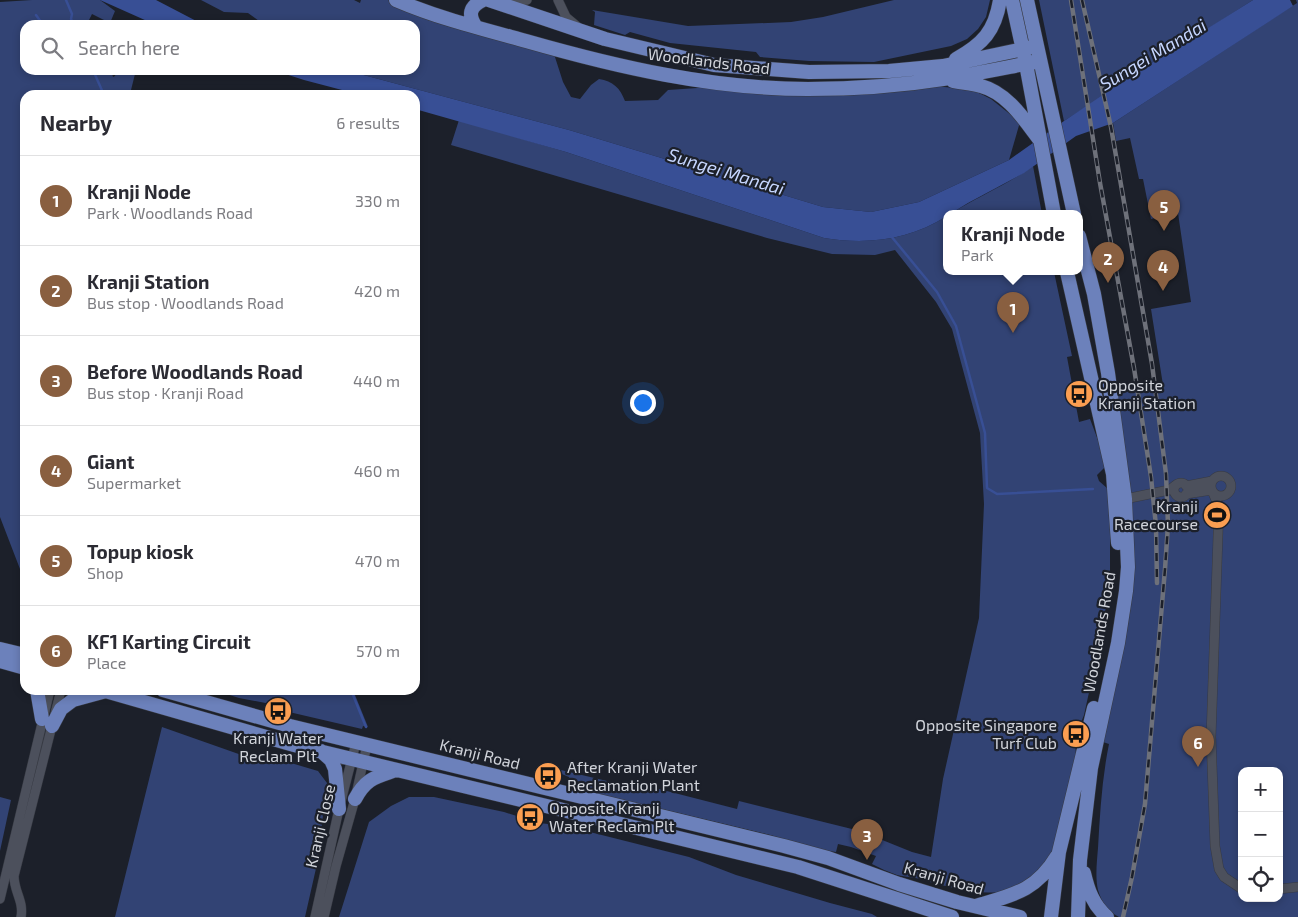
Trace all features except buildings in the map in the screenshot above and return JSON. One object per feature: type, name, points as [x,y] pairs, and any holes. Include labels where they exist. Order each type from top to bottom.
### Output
[{"type":"main road","name":"Woodlands Road","points":[[396,0],[446,18],[600,62],[695,80],[742,85],[807,89],[873,86],[942,73],[1033,63]]},
{"type":"main road","points":[[476,27],[470,15],[476,4],[482,0]]},
{"type":"main road","points":[[942,73],[984,40],[996,16],[1000,0]]},
{"type":"main road","points":[[1012,0],[1023,49],[1033,63],[1073,210]]},
{"type":"main road","points":[[1027,0],[1037,46],[1033,63],[1041,141],[1053,210]]},
{"type":"main road","name":"Woodlands Road","points":[[495,2],[605,39],[714,66],[809,72],[889,71],[942,73],[1037,46]]},
{"type":"main road","points":[[942,73],[1000,95],[1018,112],[1041,141]]},
{"type":"main road","points":[[1053,210],[1054,196],[1057,190],[1069,193]]},
{"type":"main road","name":"Woodlands Road","points":[[1078,917],[1080,860],[1091,768],[1118,643],[1128,568],[1126,499],[1106,359],[1094,294],[1083,251]]},
{"type":"main road","name":"Woodlands Road","points":[[1051,917],[1059,852],[1105,658],[1114,615],[1119,568],[1113,474],[1068,275]]},
{"type":"main road","points":[[0,649],[20,654]]},
{"type":"main road","points":[[5,662],[20,666]]},
{"type":"main road","points":[[5,662],[20,672]]},
{"type":"main road","points":[[39,695],[47,722],[73,700],[90,695]]},
{"type":"main road","name":"Kranji Road","points":[[118,695],[228,727],[396,770],[780,862],[952,917]]},
{"type":"main road","points":[[183,713],[184,695]]},
{"type":"main road","name":"Kranji Road","points":[[184,695],[251,716],[362,744],[784,846],[828,858],[898,884],[1020,917]]},
{"type":"main road","points":[[321,751],[331,760],[335,769],[339,809]]},
{"type":"main road","points":[[355,799],[361,787],[372,779],[396,770]]},
{"type":"main road","points":[[975,906],[1015,894],[1032,885],[1049,869],[1059,852]]},
{"type":"main road","points":[[1080,860],[1091,897],[1101,912],[1107,917]]},
{"type":"main road","points":[[915,906],[934,917]]},
{"type":"street","points":[[495,2],[527,0]]},
{"type":"street","points":[[558,0],[566,17],[584,32]]},
{"type":"street","points":[[1212,488],[1219,476],[1227,478],[1231,486],[1219,507]]},
{"type":"street","points":[[1126,499],[1172,492],[1183,488],[1212,488],[1221,496],[1226,495]]},
{"type":"street","points":[[1172,492],[1180,496],[1183,488]]},
{"type":"street","points":[[1212,488],[1219,507],[1211,737],[1215,846],[1219,868],[1224,877],[1238,886]]},
{"type":"street","points":[[21,917],[22,904],[14,885],[14,876],[47,722],[50,695]]},
{"type":"street","points":[[0,899],[47,722],[59,695]]},
{"type":"street","name":"Kranji Close","points":[[315,917],[339,809],[362,744]]},
{"type":"street","name":"Kranji Close","points":[[324,917],[355,799],[357,760]]},
{"type":"street","points":[[1283,889],[1298,887]]},
{"type":"shaded area","points":[[100,0],[115,11],[111,20],[104,20],[92,14],[89,20],[20,20],[20,75],[112,75],[113,77],[115,75],[135,75],[131,90],[20,90],[20,569],[0,517],[0,2]]},
{"type":"shaded area","points":[[100,0],[156,0],[194,20],[145,20]]},
{"type":"shaded area","points":[[201,0],[354,0],[360,3],[361,0],[388,0],[554,54],[563,82],[571,97],[580,99],[591,85],[599,79],[608,81],[615,86],[621,92],[625,101],[658,100],[668,90],[712,87],[827,94],[873,94],[933,86],[973,90],[991,99],[1020,122],[1009,160],[919,202],[871,212],[823,207],[569,130],[364,75],[420,75],[420,20],[258,20],[248,13],[224,12]]},
{"type":"shaded area","points":[[894,0],[990,0],[986,17],[978,29],[967,39],[951,46],[874,62],[809,61],[760,57],[756,52],[670,43],[630,32],[625,35],[594,25],[595,12],[592,10],[688,26],[791,22],[823,17]]},
{"type":"shaded area","points":[[1039,0],[1253,0],[1064,121]]},
{"type":"shaded area","points":[[1253,0],[1290,0],[1293,6],[1113,123],[1076,136],[1024,173],[957,210],[943,210],[943,218],[933,224],[918,231],[888,239],[856,241],[824,238],[566,152],[420,110],[420,90],[569,130],[823,207],[871,212],[919,202],[1009,160],[1125,80]]},
{"type":"shaded area","name":"Kranji Racecourse","points":[[1296,0],[1298,0],[1298,917],[1119,917],[1108,909],[1098,890],[1096,874],[1102,796],[1109,744],[1103,742],[1128,608],[1117,392],[1163,385],[1151,309],[1191,302],[1178,213],[1151,219],[1143,179],[1139,179],[1130,138],[1116,141],[1113,123],[1297,3]]},
{"type":"shaded area","points":[[288,75],[364,75],[420,90],[342,90]]},
{"type":"shaded area","points":[[459,120],[566,152],[824,238],[856,241],[888,239],[918,231],[943,218],[943,275],[1055,275],[1072,356],[1067,357],[1079,422],[1090,419],[1106,466],[1097,475],[1099,481],[1108,489],[1110,582],[1101,638],[1084,715],[1078,730],[1075,730],[1073,741],[1075,742],[1076,754],[1054,848],[1042,867],[1028,880],[1014,888],[998,892],[980,892],[962,890],[917,878],[897,875],[872,864],[876,856],[851,847],[838,844],[836,852],[821,850],[770,835],[570,787],[569,777],[540,765],[607,781],[659,789],[737,809],[739,801],[860,831],[912,852],[931,857],[943,779],[979,618],[984,504],[980,433],[952,329],[936,302],[895,250],[875,255],[832,254],[767,238],[451,145]]},
{"type":"shaded area","points":[[1033,166],[1041,210],[957,210],[971,202]]},
{"type":"shaded area","points":[[230,695],[355,695],[368,727],[363,726],[362,729],[289,712],[276,705]]},
{"type":"shaded area","points":[[162,727],[250,758],[275,764],[291,763],[318,771],[327,783],[317,864],[305,917],[115,917]]},
{"type":"shaded area","points":[[0,797],[11,800],[0,851]]},
{"type":"shaded area","points":[[409,797],[434,797],[504,812],[539,823],[566,826],[689,857],[736,875],[877,917],[339,917],[369,822],[391,806]]},
{"type":"waterway","points":[[66,0],[72,14],[72,20]]},
{"type":"waterway","points":[[36,15],[40,20]]},
{"type":"waterway","points":[[95,75],[102,90]]},
{"type":"waterway","points":[[891,236],[937,292],[956,326],[985,433],[987,488],[997,494],[1093,489]]},
{"type":"waterway","points":[[353,695],[366,727]]},
{"type":"railway","points":[[1071,0],[1100,183],[1134,368],[1151,477],[1156,526],[1157,583]]},
{"type":"railway","points":[[1082,0],[1111,127],[1152,364],[1166,474],[1168,525],[1145,804],[1123,917]]},
{"type":"place","name":"Topup kiosk","points":[[1164,231]]},
{"type":"place","name":"Kranji Station","points":[[1108,283]]},
{"type":"place","name":"Giant","points":[[1163,291]]},
{"type":"place","name":"Kranji Node","points":[[1013,333]]},
{"type":"place","name":"Opposite Kranji Station","points":[[1079,394]]},
{"type":"place","name":"Kranji Racecourse","points":[[1217,515]]},
{"type":"place","name":"Kranji Water Reclam Plt","points":[[278,711]]},
{"type":"place","name":"Opposite Singapore Turf Club","points":[[1076,734]]},
{"type":"place","name":"KF1 Karting Circuit","points":[[1198,767]]},
{"type":"place","name":"After Kranji Water Reclamation Plant","points":[[548,776]]},
{"type":"place","name":"Opposite Kranji Water Reclam Plt","points":[[530,817]]},
{"type":"place","name":"Before Woodlands Road","points":[[867,860]]},
{"type":"water label","name":"Sungei Mandai","points":[[1153,55]]},
{"type":"water label","name":"Sungei Mandai","points":[[726,172]]}]
